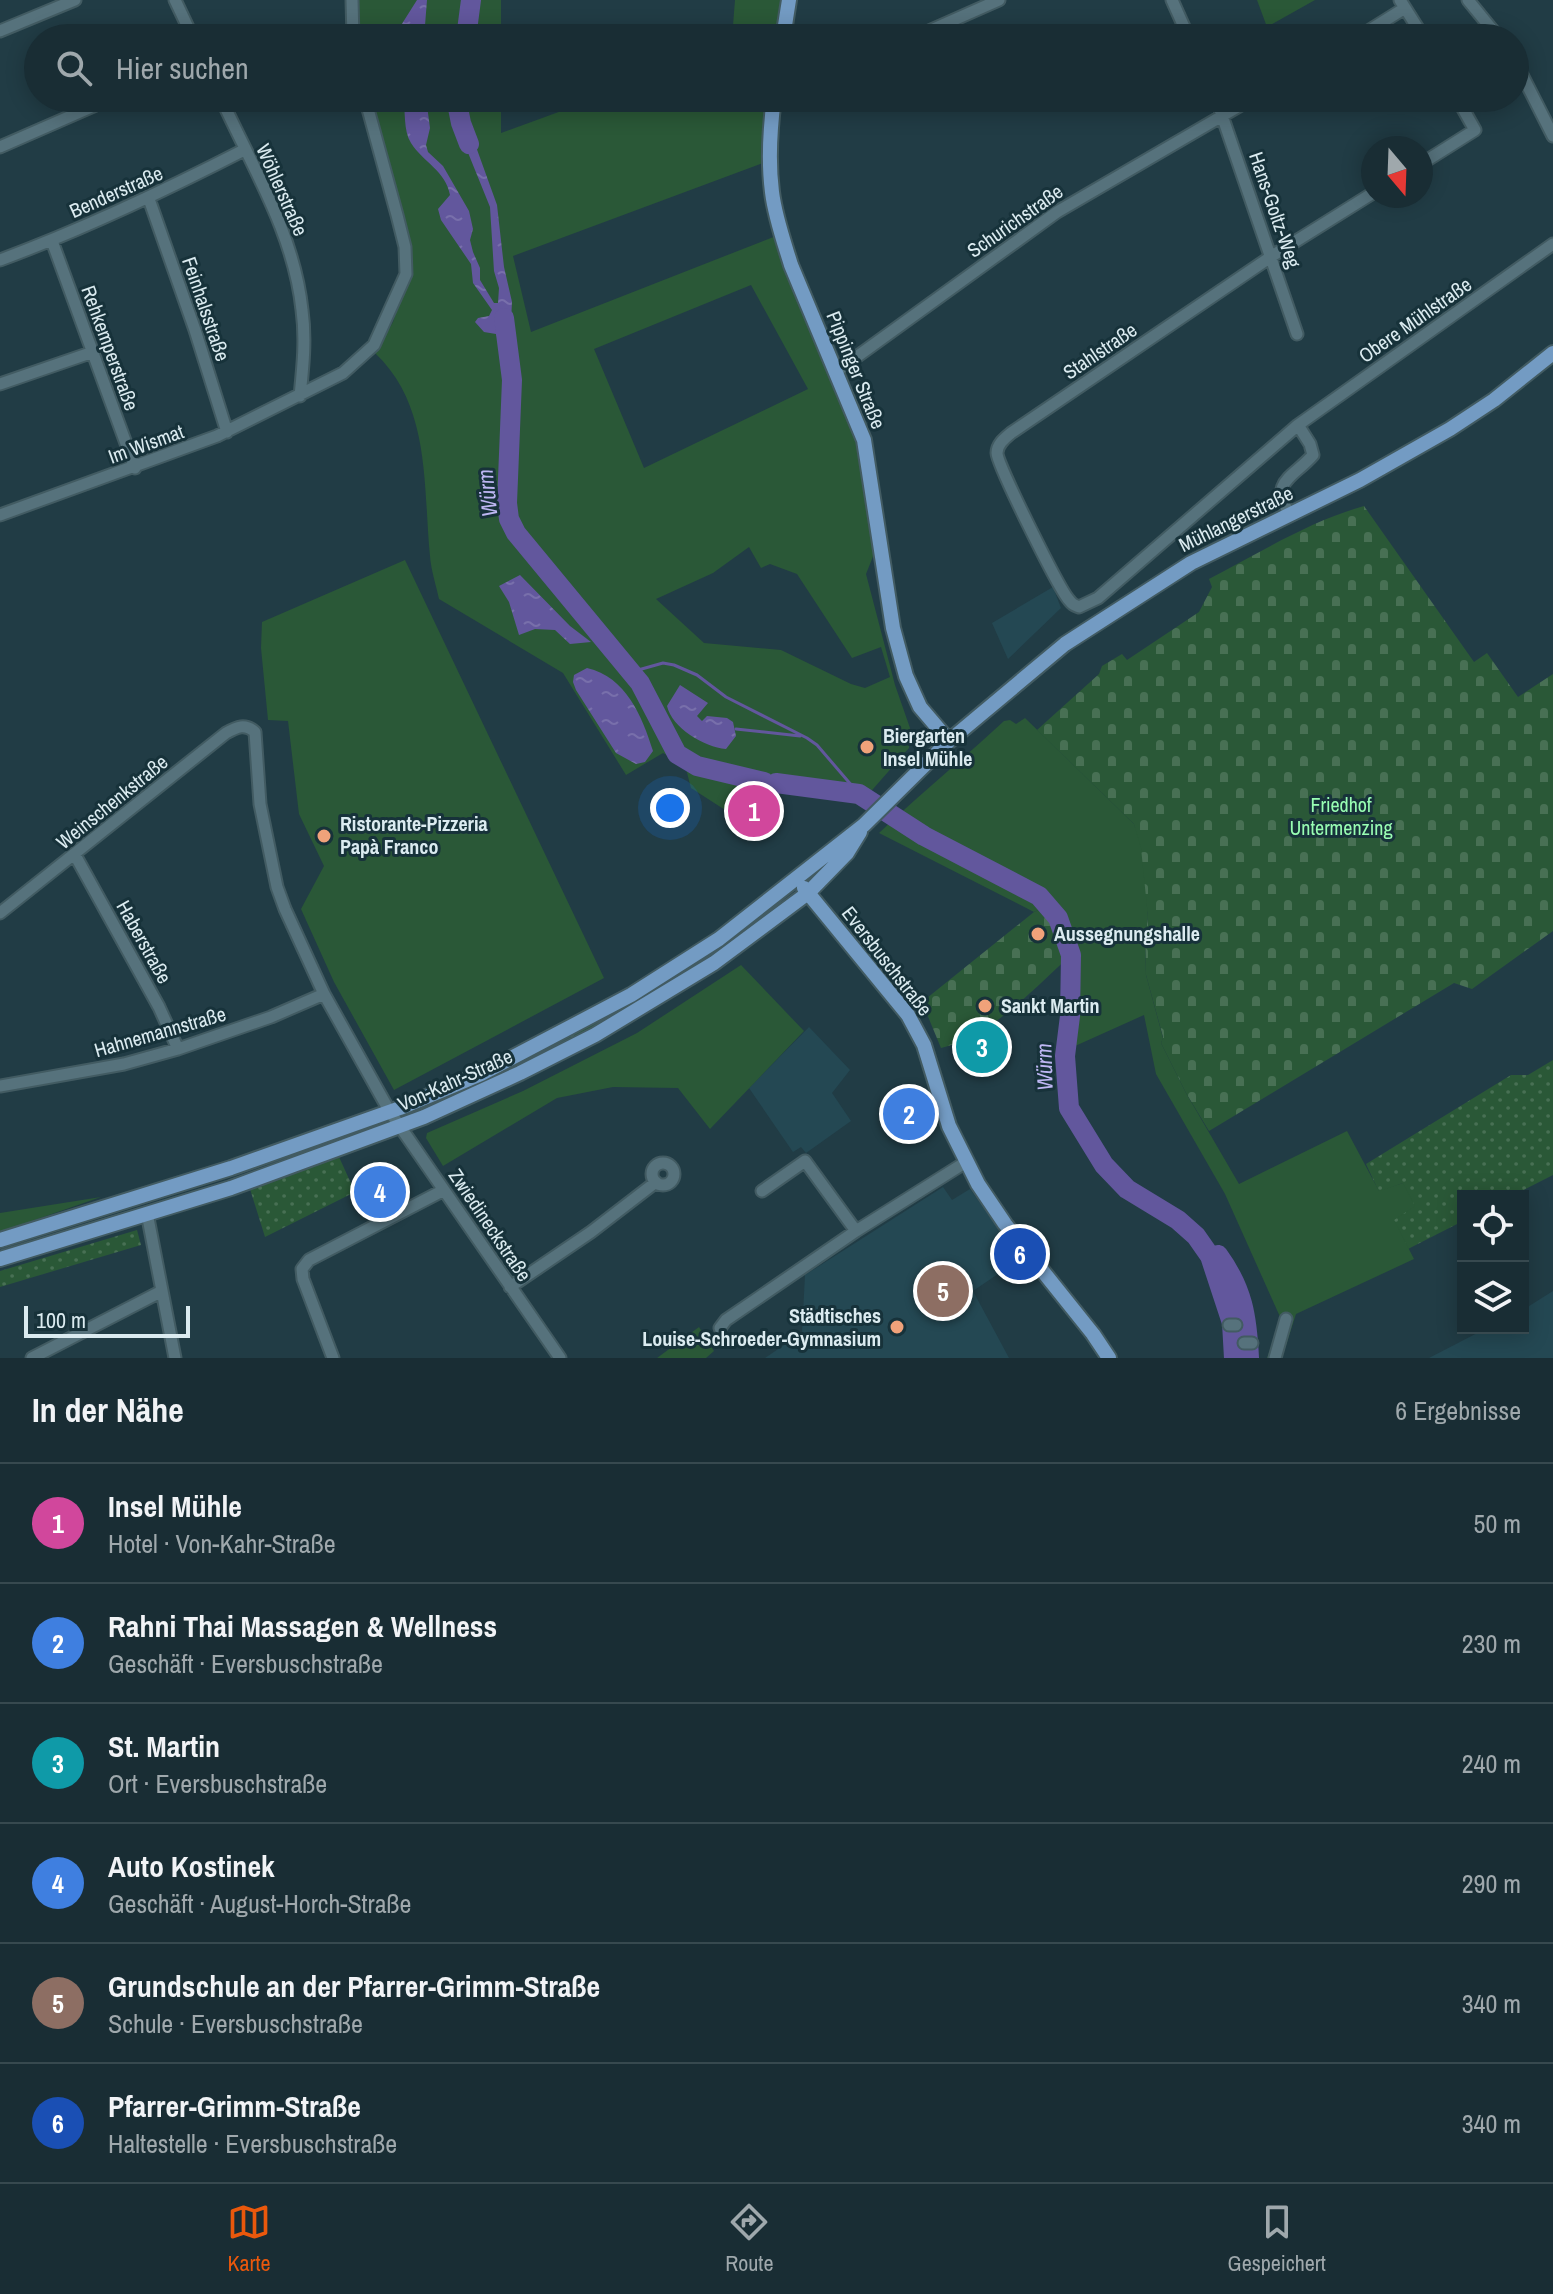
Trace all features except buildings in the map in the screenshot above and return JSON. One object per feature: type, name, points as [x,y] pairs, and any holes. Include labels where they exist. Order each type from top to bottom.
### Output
[{"type":"main road","points":[[785,24],[789,0]]},
{"type":"main road","name":"Pippinger Straße","points":[[772,112],[772,195],[791,265],[864,440],[890,613],[906,676],[920,707],[949,741]]},
{"type":"main road","name":"Mühlangerstraße","points":[[949,741],[1065,644],[1162,579],[1360,480],[1450,429],[1494,400],[1553,353]]},
{"type":"main road","name":"Von-Kahr-Straße","points":[[0,1240],[231,1168],[390,1112],[481,1074],[618,1003],[695,955],[796,879],[864,825],[949,741]]},
{"type":"main road","name":"Von-Kahr-Straße","points":[[0,1259],[231,1188],[401,1126],[520,1073],[595,1035],[714,963],[808,893],[847,853],[864,825]]},
{"type":"main road","name":"Eversbuschstraße","points":[[796,879],[910,1018],[924,1045],[945,1115],[966,1162],[1005,1224],[1109,1358]]},
{"type":"street","points":[[0,31],[75,0]]},
{"type":"street","points":[[175,0],[186,24]]},
{"type":"street","points":[[352,0],[353,24]]},
{"type":"street","points":[[945,24],[999,0]]},
{"type":"street","points":[[1172,0],[1183,24]]},
{"type":"street","points":[[1468,0],[1488,24]]},
{"type":"street","points":[[1376,24],[1403,4],[1415,24]]},
{"type":"street","points":[[1529,89],[1553,136]]},
{"type":"street","points":[[0,147],[80,112]]},
{"type":"street","name":"Wöhlerstraße","points":[[227,112],[273,206],[292,257],[302,309],[304,349],[300,396]]},
{"type":"street","name":"Im Wismat","points":[[0,515],[227,432],[343,373],[374,345],[406,274],[405,247],[369,112]]},
{"type":"street","name":"Schurichstraße","points":[[837,371],[1057,212],[1227,112]]},
{"type":"street","points":[[1433,156],[1475,130],[1465,112]]},
{"type":"street","name":"Hans-Goltz-Weg","points":[[1223,114],[1297,334]]},
{"type":"street","name":"Benderstraße","points":[[0,260],[149,199],[244,150]]},
{"type":"street","name":"Feinhalsstraße","points":[[149,199],[227,432]]},
{"type":"street","name":"Stahlstraße","points":[[1073,605],[1003,469],[997,453],[1001,442],[1272,256],[1361,200]]},
{"type":"street","name":"Rehkemperstraße","points":[[52,241],[135,468]]},
{"type":"street","name":"Obere Mühlstraße","points":[[1073,605],[1079,607],[1098,598],[1298,425],[1553,244]]},
{"type":"street","points":[[0,384],[93,352]]},
{"type":"street","points":[[1290,514],[1283,504],[1280,492],[1282,483],[1313,455],[1298,425]]},
{"type":"street","name":"Weinschenkstraße","points":[[0,913],[226,733],[238,726],[249,727]]},
{"type":"street","name":"Zwiedineckstraße","points":[[249,727],[255,732],[260,804],[277,887],[324,994],[390,1112],[560,1358]]},
{"type":"street","name":"Haberstraße","points":[[75,855],[159,1007],[178,1049]]},
{"type":"street","name":"Hahnemannstraße","points":[[0,1086],[124,1064],[178,1049],[271,1017],[324,994]]},
{"type":"street","points":[[762,1191],[805,1161],[856,1231]]},
{"type":"street","points":[[720,1328],[856,1231],[966,1162]]},
{"type":"street","points":[[510,1287],[591,1232],[656,1182]]},
{"type":"street","points":[[333,1358],[302,1269],[309,1260],[444,1190]]},
{"type":"street","points":[[147,1213],[175,1358]]},
{"type":"street","points":[[32,1358],[162,1291]]},
{"type":"street","points":[[1275,1358],[1286,1319]]},
{"type":"shaded area","points":[[1053,587],[1061,608],[1008,659],[992,623]]},
{"type":"shaded area","points":[[809,1027],[850,1070],[832,1093],[851,1121],[806,1153],[801,1147],[793,1152],[749,1088]]},
{"type":"shaded area","points":[[943,1187],[952,1200],[970,1189],[1020,1259],[973,1291],[1009,1358],[765,1358],[802,1333],[805,1275]]},
{"type":"shaded area","points":[[1553,1291],[1553,1358],[1429,1358],[1475,1334],[1529,1334],[1529,1306]]},
{"type":"green space","points":[[356,0],[501,0],[501,24],[357,24]]},
{"type":"green space","points":[[735,0],[783,0],[779,24],[733,24]]},
{"type":"green space","points":[[1257,0],[1315,0],[1272,24],[1266,24]]},
{"type":"green space","points":[[374,112],[501,112],[501,133],[559,112],[767,112],[763,163],[513,256],[531,332],[776,236],[854,428],[866,483],[874,554],[866,574],[895,685],[910,728],[909,748],[859,805],[821,791],[742,782],[736,817],[691,788],[685,765],[663,753],[626,775],[563,673],[439,599],[431,561],[421,448],[415,422],[393,374],[375,353],[393,322],[409,272]],"holes":[[[751,285],[808,389],[644,468],[594,349]],[[749,547],[761,568],[770,564],[797,574],[852,658],[881,647],[890,677],[865,688],[781,650],[704,643],[656,599],[713,573]]]},
{"type":"green space","name":"Friedhof Untermenzing","points":[[1364,506],[1474,662],[1487,653],[1518,697],[1553,674],[1553,931],[1472,989],[1454,983],[1209,1131],[1161,1043],[1163,1037],[1146,975],[1148,917],[1134,824],[1037,730],[1099,674],[1102,666],[1122,654],[1127,660],[1199,612],[1212,587],[1209,579],[1304,529]]},
{"type":"green space","points":[[405,560],[604,978],[394,1090],[334,982],[301,909],[324,866],[299,814],[288,721],[268,720],[261,648],[262,622]]},
{"type":"green space","points":[[1025,718],[1134,824],[1141,848],[1148,917],[1146,975],[1163,1038],[1161,1043],[1239,1184],[1347,1131],[1379,1191],[1403,1183],[1415,1206],[1394,1220],[1414,1259],[1296,1314],[1282,1358],[1267,1358],[1281,1319],[1225,1194],[1156,1074],[1144,1015],[1064,1051],[1071,955],[1058,918],[1043,908],[1034,912],[879,833],[1004,721],[1010,720],[1016,724]]},
{"type":"green space","points":[[776,897],[781,902],[656,991],[543,1053],[426,1107],[425,1104],[529,1057],[537,1047]]},
{"type":"green space","points":[[1043,908],[1058,918],[1071,955],[995,1022],[960,1042],[941,1048],[922,1002]]},
{"type":"green space","points":[[741,965],[804,1031],[710,1129],[678,1088],[613,1087],[557,1098],[443,1166],[426,1138],[427,1133],[523,1091],[637,1033]]},
{"type":"green space","points":[[1553,1060],[1553,1175],[1524,1190],[1457,1190],[1457,1224],[1408,1249],[1393,1220],[1403,1183],[1379,1192],[1366,1164],[1511,1075],[1528,1075]]},
{"type":"green space","points":[[339,1157],[355,1192],[265,1237],[250,1189]]},
{"type":"green space","points":[[101,1197],[0,1232],[0,1213]]},
{"type":"green space","points":[[137,1230],[141,1245],[0,1287],[0,1271]]},
{"type":"green space","points":[[699,1327],[714,1351],[706,1358],[657,1358]]},
{"type":"water","points":[[417,0],[427,0],[425,24],[402,24]]},
{"type":"water","points":[[404,112],[428,112],[428,152],[443,166],[469,211],[473,229],[470,240],[480,268],[480,280],[494,303],[498,303],[490,207],[456,123],[466,119],[497,205],[504,267],[512,302],[514,344],[500,345],[496,334],[484,332],[475,322],[478,318],[489,316],[492,310],[473,283],[471,264],[441,220],[438,209],[450,195],[448,187],[411,143]]},
{"type":"water","points":[[520,575],[570,626],[591,642],[570,644],[555,630],[535,629],[519,635],[509,602],[499,586]]},
{"type":"water","points":[[587,668],[612,680],[638,712],[653,751],[645,762],[636,764],[616,753],[576,690],[574,675]]},
{"type":"water","points":[[680,685],[708,703],[697,716],[702,721],[707,716],[727,718],[733,722],[736,736],[726,749],[699,740],[675,722],[667,706]]},
{"type":"waterway","name":"Würm","points":[[468,24],[471,0]]},
{"type":"waterway","name":"Würm","points":[[459,112],[469,144]]},
{"type":"waterway","name":"Würm","points":[[504,318],[512,380],[507,503],[509,519],[516,533],[640,683],[677,754],[697,766],[764,782]]},
{"type":"waterway","name":"Würm","points":[[631,672],[663,663],[697,675],[726,697],[817,745],[859,794]]},
{"type":"waterway","points":[[736,729],[800,736]]},
{"type":"waterway","name":"Würm","points":[[776,783],[859,794],[924,836],[1039,896],[1058,918],[1071,955],[1070,1016],[1065,1056],[1069,1108],[1104,1165],[1127,1189],[1178,1220],[1196,1236],[1210,1256],[1232,1323],[1234,1358]]},
{"type":"waterway","name":"Würm","points":[[1218,1255],[1233,1280],[1242,1304],[1249,1358]]},
{"type":"place","name":"Biergarten Insel Mühle","points":[[867,747]]},
{"type":"place","name":"Insel Mühle","points":[[754,811]]},
{"type":"place","name":"Ristorante-Pizzeria Papà Franco","points":[[324,836]]},
{"type":"place","name":"Aussegnungshalle","points":[[1038,934]]},
{"type":"place","name":"Sankt Martin","points":[[985,1006]]},
{"type":"place","name":"St. Martin","points":[[982,1047]]},
{"type":"place","name":"Rahni Thai Massagen & Wellness","points":[[909,1114]]},
{"type":"place","name":"Auto Kostinek","points":[[380,1192]]},
{"type":"place","name":"Pfarrer-Grimm-Straße","points":[[1020,1254]]},
{"type":"place","name":"Grundschule an der Pfarrer-Grimm-Straße","points":[[943,1291]]},
{"type":"place","name":"Städtisches Louise-Schroeder-Gymnasium","points":[[897,1327]]}]
